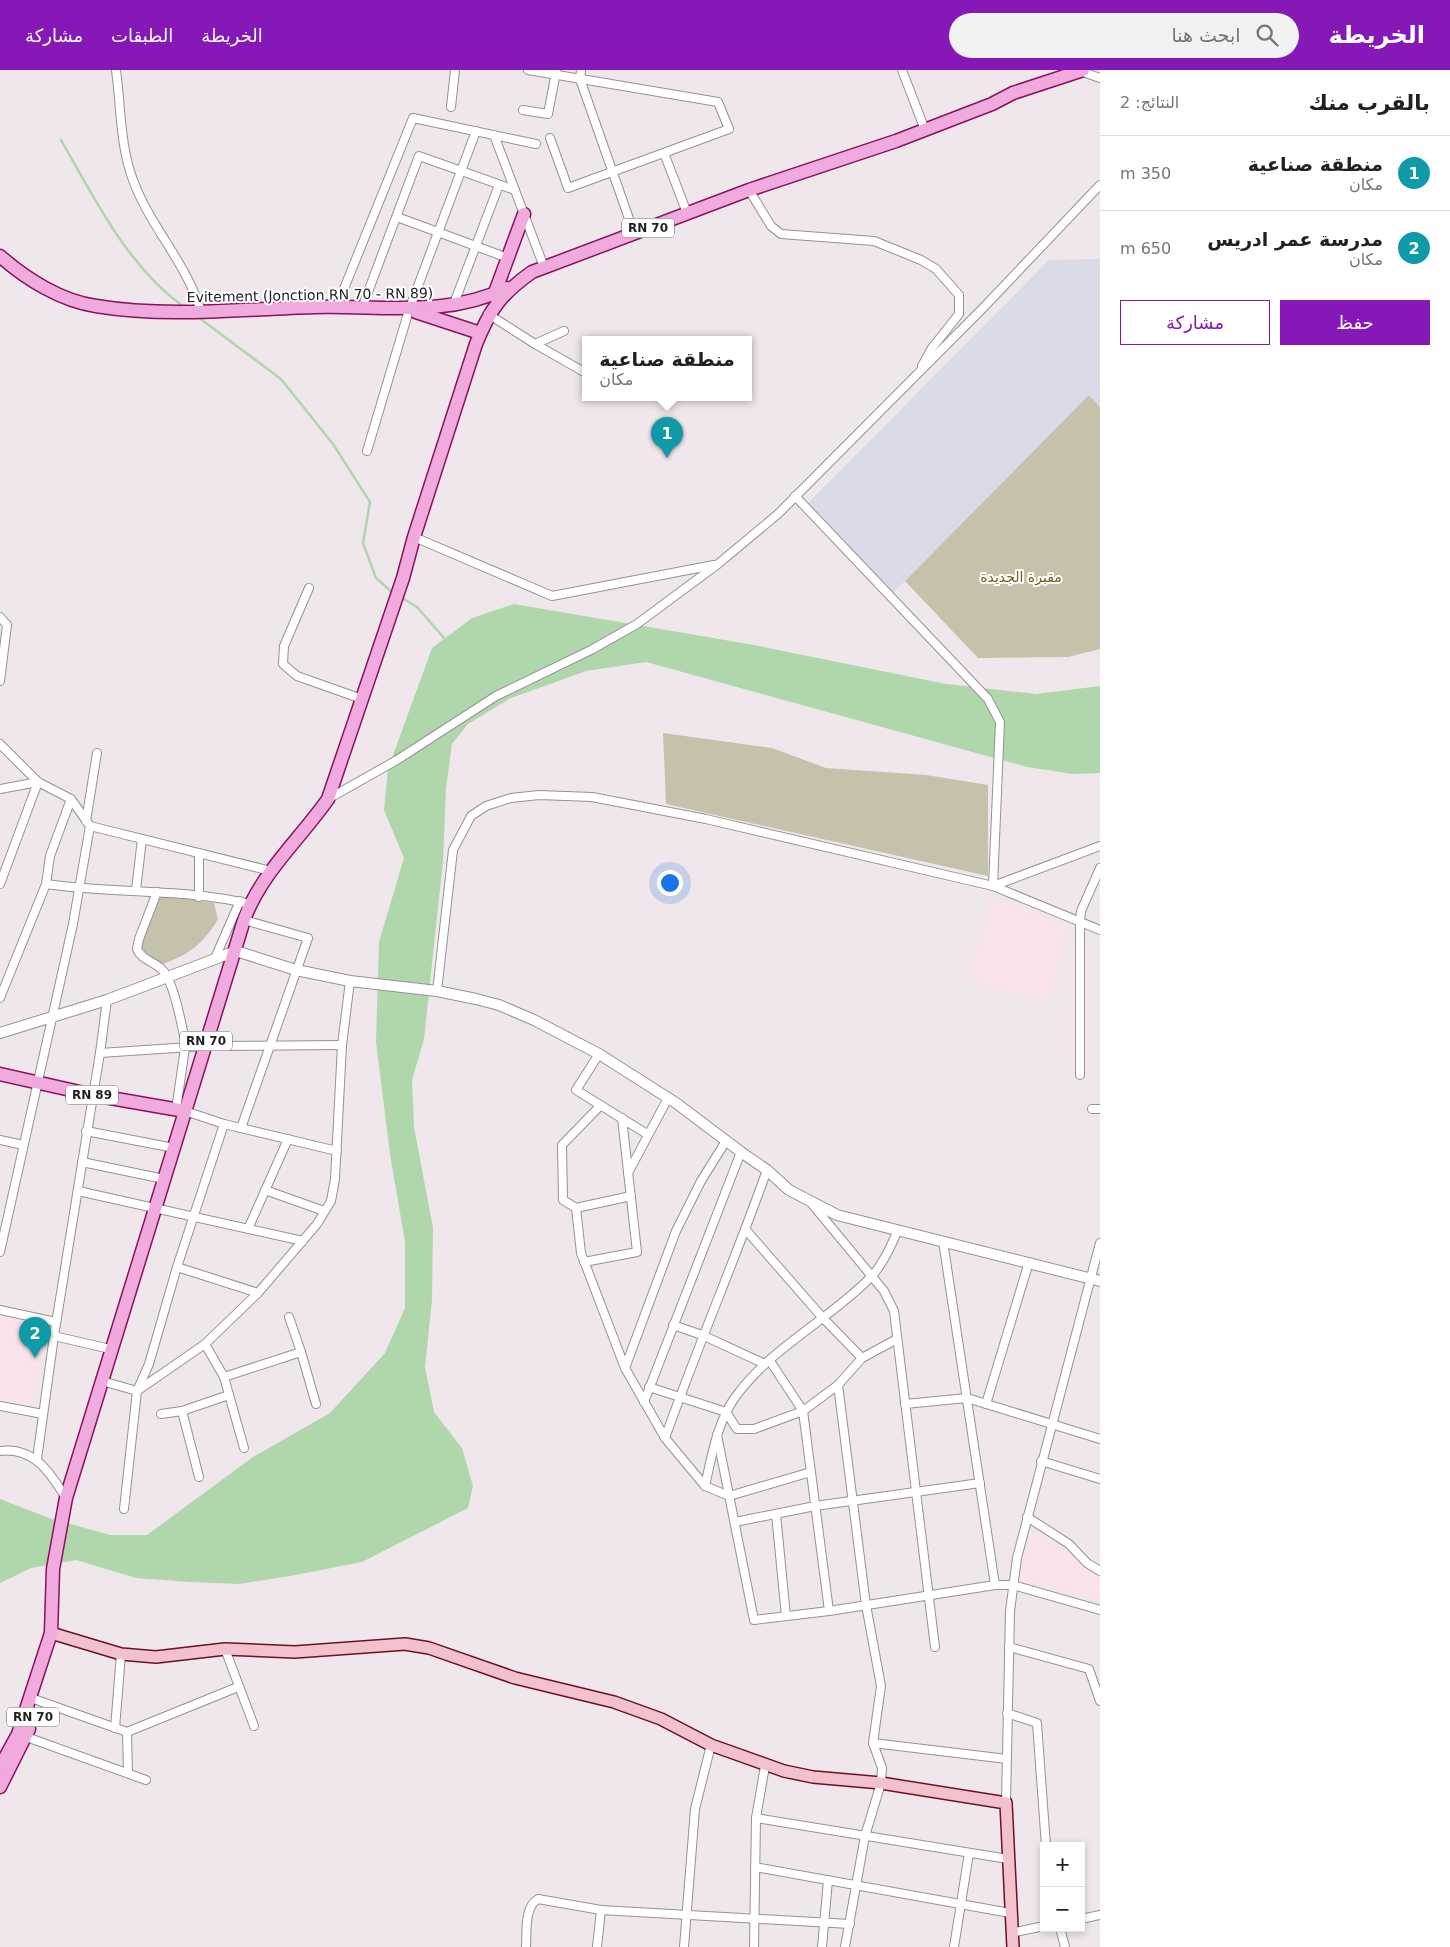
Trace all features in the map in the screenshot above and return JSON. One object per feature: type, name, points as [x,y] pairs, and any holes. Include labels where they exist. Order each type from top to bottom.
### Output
[{"type":"main road","name":"RN 70","points":[[0,1786],[22,1736],[35,1700],[49,1638],[53,1569],[65,1501],[110,1349],[174,1148],[180,1110],[205,1046],[236,950],[244,920],[245,902],[312,822],[328,799],[396,601],[414,537],[480,333],[488,314],[510,287],[532,272],[544,267],[749,190],[925,130],[992,104],[1013,93],[1082,71]]},
{"type":"main road","points":[[494,295],[524,214]]},
{"type":"main road","name":"Evitement (Jonction RN 70 - RN 89)","points":[[0,256],[38,284],[71,300],[95,306],[138,311],[200,312],[337,306],[409,310],[453,306],[494,295],[510,287]]},
{"type":"main road","points":[[409,310],[480,333]]},
{"type":"main road","name":"RN 89","points":[[0,1074],[93,1095],[180,1110]]},
{"type":"main road","points":[[49,1638],[121,1654],[156,1657],[225,1649],[295,1652],[339,1650],[380,1645],[413,1645],[515,1678],[614,1702],[661,1719],[711,1745],[765,1766],[813,1777],[881,1783],[1006,1803],[1013,1947]]},
{"type":"main road","name":"RN 70","points":[[0,1767],[22,1736]]},
{"type":"street","points":[[116,70],[125,150],[132,180],[147,210],[194,289],[200,312]]},
{"type":"street","points":[[451,108],[455,70]]},
{"type":"street","points":[[528,70],[556,72],[580,79],[718,102],[729,129],[568,188],[550,138]]},
{"type":"street","points":[[581,70],[580,79],[634,233]]},
{"type":"street","points":[[902,70],[925,130]]},
{"type":"street","points":[[1082,71],[1100,78]]},
{"type":"street","points":[[523,110],[548,114],[556,72]]},
{"type":"street","points":[[337,306],[413,118],[536,144]]},
{"type":"street","points":[[367,451],[409,310],[476,131]]},
{"type":"street","points":[[494,135],[544,267]]},
{"type":"street","points":[[664,153],[687,213]]},
{"type":"street","points":[[362,308],[419,156],[515,190]]},
{"type":"street","points":[[453,306],[499,185]]},
{"type":"street","points":[[328,799],[397,760],[496,696],[591,650],[637,624],[718,564],[795,496],[916,375],[1100,185]]},
{"type":"street","points":[[749,190],[771,226],[781,234],[874,241],[921,260],[936,269],[954,288],[961,303],[959,314],[932,348],[916,375]]},
{"type":"street","points":[[397,216],[508,258]]},
{"type":"street","points":[[488,314],[582,371]]},
{"type":"street","points":[[535,344],[564,331]]},
{"type":"street","points":[[795,496],[988,699],[1000,722],[993,886]]},
{"type":"street","points":[[414,537],[552,596],[718,564]]},
{"type":"street","points":[[309,588],[282,652],[284,664],[291,673],[297,676],[362,699]]},
{"type":"street","points":[[0,617],[7,625],[0,681]]},
{"type":"street","points":[[0,744],[38,782],[71,799],[88,824],[271,871]]},
{"type":"street","points":[[0,1252],[3,1220],[23,1145],[79,889],[97,754]]},
{"type":"street","points":[[0,789],[38,782]]},
{"type":"street","points":[[0,884],[38,782]]},
{"type":"street","points":[[434,990],[454,850],[471,816],[486,806],[511,798],[539,796],[592,798],[706,818],[993,886],[1100,930]]},
{"type":"street","points":[[0,998],[46,884],[50,856],[71,799]]},
{"type":"street","points":[[136,890],[142,839]]},
{"type":"street","points":[[993,886],[1100,846]]},
{"type":"street","points":[[199,853],[199,897]]},
{"type":"street","points":[[1080,1075],[1080,921],[1081,911],[1100,868]]},
{"type":"street","points":[[46,884],[79,889],[136,890],[245,902],[215,958]]},
{"type":"street","points":[[157,892],[139,939],[137,950],[143,958],[160,966],[167,976],[186,1048],[180,1110],[224,1124],[337,1151]]},
{"type":"street","points":[[241,1128],[308,938],[244,920]]},
{"type":"street","points":[[0,1033],[106,1000],[236,950],[296,970],[350,981],[434,990],[500,1005],[599,1054],[668,1098],[767,1170],[789,1190],[812,1204],[837,1214],[1095,1279]]},
{"type":"street","points":[[137,1391],[205,1344],[258,1293],[303,1241],[331,1201],[336,1180],[342,1045],[350,981]]},
{"type":"street","points":[[37,1459],[56,1322],[100,1054],[106,1000]]},
{"type":"street","points":[[100,1054],[205,1046],[342,1045]]},
{"type":"street","points":[[599,1054],[576,1090],[647,1134]]},
{"type":"street","points":[[628,1173],[647,1134],[668,1098]]},
{"type":"street","points":[[600,1106],[562,1146],[563,1200],[576,1208],[630,1196]]},
{"type":"street","points":[[584,1262],[637,1252],[622,1118]]},
{"type":"street","points":[[124,1509],[137,1391],[149,1364],[177,1267],[224,1124]]},
{"type":"street","points":[[86,1131],[174,1148]]},
{"type":"street","points":[[248,1229],[288,1139]]},
{"type":"street","points":[[0,1140],[23,1145]]},
{"type":"street","points":[[625,1368],[676,1231],[701,1181],[726,1141]]},
{"type":"street","points":[[644,1402],[741,1152]]},
{"type":"street","points":[[82,1162],[164,1179]]},
{"type":"street","points":[[665,1438],[702,1335],[746,1230],[767,1170]]},
{"type":"street","points":[[265,1190],[324,1211]]},
{"type":"street","points":[[78,1191],[303,1241]]},
{"type":"street","points":[[812,1204],[884,1291],[894,1311],[935,1647]]},
{"type":"street","points":[[576,1208],[581,1253],[625,1368],[665,1438],[705,1486],[729,1496],[811,1472]]},
{"type":"street","points":[[746,1230],[822,1317],[862,1358]]},
{"type":"street","points":[[705,1486],[717,1434],[726,1412],[736,1395],[767,1362],[872,1276],[888,1253],[898,1230]]},
{"type":"street","points":[[944,1241],[995,1585]]},
{"type":"street","points":[[1006,1803],[1009,1647],[1013,1585],[1017,1558],[1050,1424],[1095,1279],[1100,1243]]},
{"type":"street","points":[[986,1404],[1029,1262]]},
{"type":"street","points":[[177,1267],[258,1293]]},
{"type":"street","points":[[0,1310],[56,1322]]},
{"type":"street","points":[[290,1317],[316,1404]]},
{"type":"street","points":[[673,1325],[767,1362],[803,1411],[830,1611]]},
{"type":"street","points":[[54,1336],[110,1349]]},
{"type":"street","points":[[649,1387],[726,1412],[737,1429],[754,1429],[803,1411],[838,1385],[862,1358],[897,1339]]},
{"type":"street","points":[[205,1344],[224,1377],[244,1448]]},
{"type":"street","points":[[224,1377],[301,1352]]},
{"type":"street","points":[[102,1381],[137,1391]]},
{"type":"street","points":[[838,1385],[866,1606],[881,1686],[873,1743],[882,1768],[881,1783],[865,1836],[845,1947]]},
{"type":"street","points":[[161,1414],[182,1411],[229,1395]]},
{"type":"street","points":[[906,1404],[967,1398],[1100,1439]]},
{"type":"street","points":[[0,1406],[43,1414]]},
{"type":"street","points":[[182,1411],[200,1477]]},
{"type":"street","points":[[717,1434],[754,1620],[866,1606],[995,1585],[1013,1585],[1100,1610]]},
{"type":"street","points":[[0,1451],[24,1452],[37,1459],[52,1476],[65,1501]]},
{"type":"street","points":[[1041,1461],[1100,1479]]},
{"type":"street","points":[[735,1522],[815,1506],[980,1483]]},
{"type":"street","points":[[776,1514],[786,1616]]},
{"type":"street","points":[[1027,1517],[1069,1544],[1087,1563],[1100,1571]]},
{"type":"street","points":[[1009,1647],[1089,1669],[1100,1701]]},
{"type":"street","points":[[225,1649],[254,1726]]},
{"type":"street","points":[[115,1728],[121,1654]]},
{"type":"street","points":[[35,1700],[127,1732],[238,1687]]},
{"type":"street","points":[[1007,1713],[1037,1723],[1046,1842]]},
{"type":"street","points":[[127,1732],[128,1774]]},
{"type":"street","points":[[22,1736],[146,1780]]},
{"type":"street","points":[[873,1743],[1006,1759]]},
{"type":"street","points":[[684,1947],[695,1808],[711,1745]]},
{"type":"street","points":[[754,1947],[756,1818],[765,1766]]},
{"type":"street","points":[[756,1818],[1008,1859]]},
{"type":"street","points":[[954,1947],[969,1853]]},
{"type":"street","points":[[756,1867],[1010,1913]]},
{"type":"street","points":[[822,1947],[828,1880]]},
{"type":"street","points":[[526,1947],[529,1910],[538,1899],[601,1910],[850,1924]]},
{"type":"street","points":[[597,1947],[601,1910]]},
{"type":"street","points":[[1085,1918],[1100,1915]]},
{"type":"street","points":[[1011,1933],[1040,1927]]},
{"type":"street","points":[[1061,1932],[1065,1947]]},
{"type":"shaded area","points":[[1100,259],[1100,407],[1089,395],[892,594],[808,503],[1049,260]]},
{"type":"shaded area","points":[[514,604],[754,645],[946,684],[1036,694],[1100,686],[1100,773],[1073,774],[1027,767],[646,662],[586,671],[511,698],[468,724],[452,744],[446,788],[443,861],[424,1039],[412,1080],[414,1127],[433,1228],[432,1300],[425,1367],[434,1412],[462,1448],[473,1486],[468,1508],[362,1562],[290,1576],[239,1584],[136,1578],[76,1560],[31,1568],[0,1583],[0,1499],[49,1518],[110,1535],[147,1535],[253,1457],[330,1413],[385,1353],[405,1308],[405,1242],[390,1154],[376,1042],[379,942],[404,858],[384,810],[388,769],[432,648],[472,618]]},
{"type":"shaded area","points":[[992,897],[1066,926],[1049,1005],[968,980]]},
{"type":"shaded area","points":[[0,1314],[47,1323],[33,1407],[0,1400]]},
{"type":"shaded area","points":[[1030,1532],[1055,1537],[1053,1547],[1065,1551],[1100,1575],[1100,1600],[1019,1579]]},
{"type":"green space","name":"مقبرة الجديدة","points":[[1089,395],[1100,407],[1100,649],[1068,657],[978,658],[905,581]]},
{"type":"green space","points":[[663,733],[772,748],[826,768],[926,775],[988,785],[988,876],[666,804]]},
{"type":"green space","points":[[166,896],[214,903],[218,920],[195,947],[163,964],[143,954],[139,947],[159,897]]},
{"type":"waterway","points":[[61,140],[100,208],[129,252],[146,272],[184,307]]},
{"type":"waterway","points":[[198,317],[281,379],[333,444],[370,502],[363,543],[376,578],[393,593]]},
{"type":"waterway","points":[[400,597],[417,607],[444,638]]},
{"type":"place","name":"منطقة صناعية","points":[[667,458]]},
{"type":"place","name":"مدرسة عمر ادريس","points":[[35,1358]]}]
